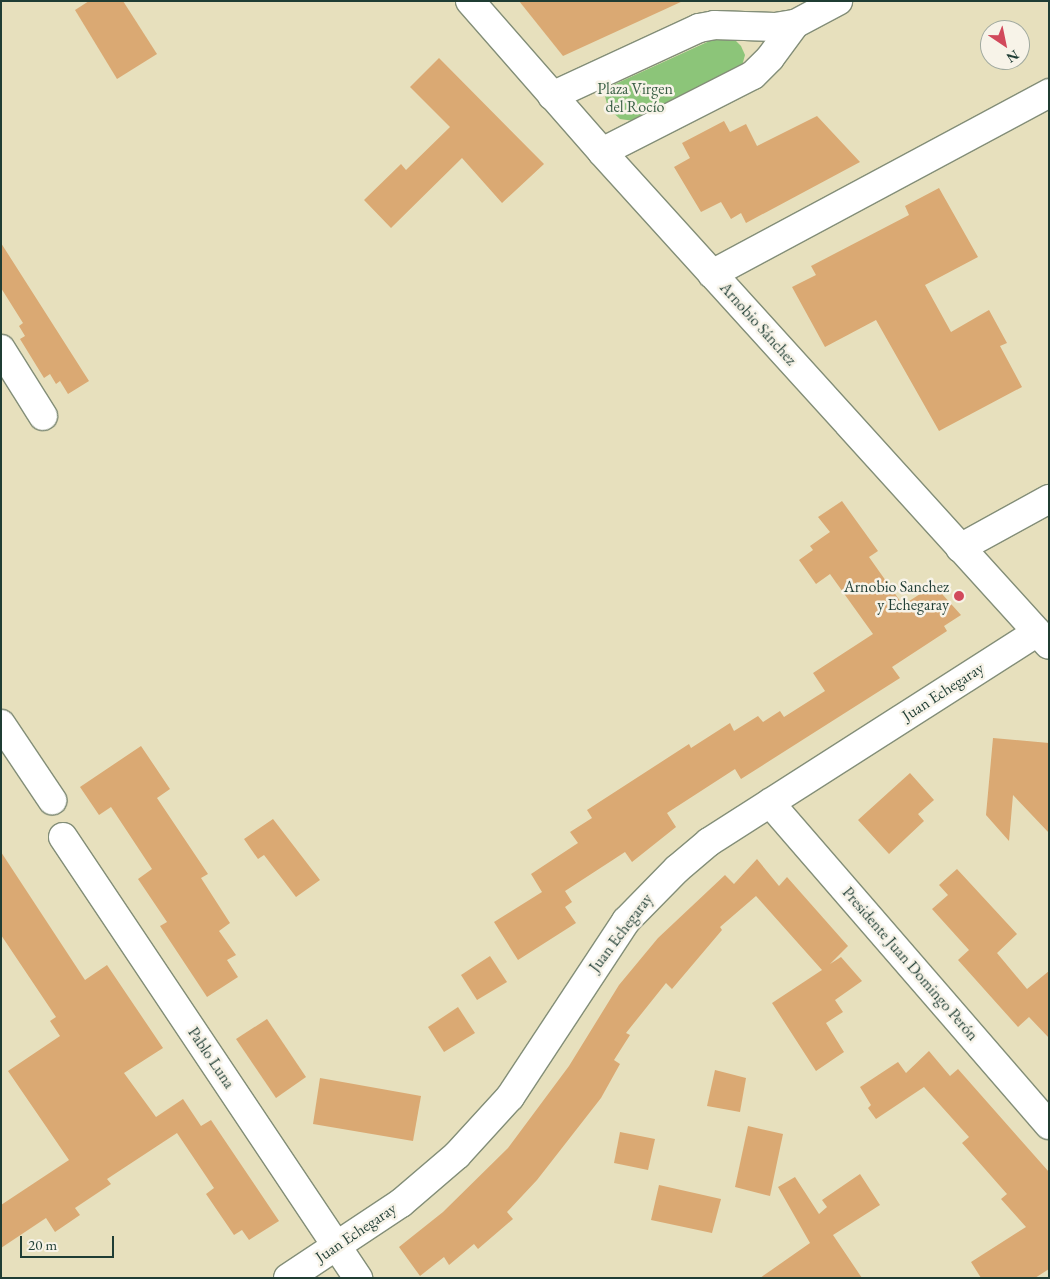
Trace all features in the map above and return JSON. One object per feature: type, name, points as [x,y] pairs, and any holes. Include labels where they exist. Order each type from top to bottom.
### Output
[{"type":"street","name":"Arnobio Sánchez","points":[[470,1],[602,152],[1043,639]]},
{"type":"street","points":[[602,152],[753,75],[763,66],[795,24],[838,1]]},
{"type":"street","points":[[552,96],[699,28],[714,25],[795,24]]},
{"type":"street","points":[[743,26],[754,34],[764,48],[763,66]]},
{"type":"street","points":[[712,274],[1049,92]]},
{"type":"street","points":[[1,349],[43,416]]},
{"type":"street","points":[[960,548],[1049,499]]},
{"type":"street","name":"Juan Echegaray","points":[[288,1278],[420,1188],[485,1126],[532,1065],[591,972],[646,898],[709,842],[770,803],[1043,639]]},
{"type":"street","points":[[1,724],[52,800]]},
{"type":"street","name":"Presidente Juan Domingo Perón","points":[[770,803],[1049,1125]]},
{"type":"street","name":"Pablo Luna","points":[[64,837],[358,1278]]},
{"type":"green space","name":"Plaza Virgen del Rocío","points":[[716,38],[734,39],[741,46],[745,55],[742,66],[634,121],[620,119],[608,108],[605,96],[613,85]]},
{"type":"building","points":[[89,1],[123,1],[157,54],[117,79],[75,10]]},
{"type":"building","points":[[519,1],[683,1],[563,56]]},
{"type":"building","points":[[439,58],[544,164],[502,203],[462,158],[391,228],[364,200],[401,164],[406,170],[450,127],[410,87]]},
{"type":"building","points":[[817,116],[860,162],[746,223],[741,213],[731,219],[721,202],[701,212],[674,167],[690,158],[682,143],[724,121],[730,132],[746,124],[757,146]]},
{"type":"building","points":[[939,188],[978,257],[925,285],[951,332],[989,310],[1007,343],[1000,346],[1022,387],[939,431],[876,320],[825,347],[792,287],[816,275],[811,266],[909,215],[905,206]]},
{"type":"building","points":[[1,243],[89,381],[68,394],[60,381],[56,384],[50,374],[44,378],[20,339],[25,336],[19,326],[23,323],[1,288]]},
{"type":"building","points":[[842,501],[878,551],[869,557],[903,605],[934,585],[961,615],[944,626],[947,631],[892,667],[900,678],[741,779],[735,769],[667,813],[676,827],[632,862],[625,852],[565,891],[572,902],[565,907],[576,923],[518,960],[494,922],[542,892],[531,874],[578,843],[570,832],[592,818],[587,810],[689,744],[691,748],[730,723],[734,731],[758,716],[763,722],[780,711],[784,717],[825,691],[813,673],[873,634],[830,574],[816,584],[799,560],[813,550],[810,546],[830,532],[818,517]]},
{"type":"building","points":[[993,738],[1049,743],[1049,833],[1013,795],[1009,841],[986,815]]},
{"type":"building","points":[[141,746],[170,789],[157,798],[208,874],[201,878],[230,923],[219,931],[236,955],[227,960],[238,977],[207,997],[160,926],[167,922],[138,879],[152,869],[111,807],[99,815],[80,787]]},
{"type":"building","points":[[910,773],[934,800],[918,814],[924,821],[889,854],[858,820]]},
{"type":"building","points":[[273,819],[320,880],[296,897],[264,855],[258,859],[244,839]]},
{"type":"building","points":[[1,852],[85,980],[107,965],[163,1048],[124,1073],[156,1117],[183,1099],[201,1126],[211,1120],[279,1221],[249,1240],[242,1230],[234,1235],[206,1194],[214,1188],[177,1133],[107,1179],[111,1184],[75,1208],[80,1215],[55,1232],[46,1218],[1,1248],[1,1205],[69,1160],[8,1071],[60,1036],[50,1021],[56,1017],[1,935]]},
{"type":"building","points":[[757,859],[779,886],[787,877],[848,946],[830,964],[841,957],[862,981],[835,1000],[843,1012],[826,1023],[844,1052],[816,1071],[772,1003],[822,970],[756,896],[720,927],[722,930],[672,989],[666,983],[626,1033],[630,1035],[614,1060],[620,1064],[601,1098],[537,1180],[507,1212],[513,1219],[478,1249],[474,1244],[449,1265],[444,1257],[420,1276],[399,1247],[443,1212],[508,1148],[569,1066],[619,985],[658,938],[725,875],[734,884]]},
{"type":"building","points":[[957,869],[1017,934],[997,953],[1027,989],[1049,971],[1049,1038],[1029,1017],[1018,1027],[958,960],[969,950],[932,909],[948,895],[939,885]]},
{"type":"building","points":[[490,956],[507,982],[477,1000],[461,975]]},
{"type":"building","points":[[458,1007],[475,1033],[444,1052],[428,1027]]},
{"type":"building","points":[[267,1019],[306,1077],[276,1098],[236,1039]]},
{"type":"building","points":[[929,1051],[950,1076],[958,1069],[1049,1172],[1049,1269],[1035,1278],[981,1278],[971,1262],[1026,1227],[1001,1199],[1007,1194],[962,1143],[969,1137],[924,1087],[876,1119],[868,1108],[871,1105],[860,1087],[898,1062],[906,1073]]},
{"type":"building","points":[[715,1070],[746,1078],[740,1112],[707,1106]]},
{"type":"building","points":[[320,1078],[421,1096],[413,1141],[313,1124]]},
{"type":"building","points":[[748,1126],[783,1134],[770,1196],[735,1187]]},
{"type":"building","points":[[620,1132],[655,1139],[648,1170],[614,1163]]},
{"type":"building","points":[[860,1174],[880,1205],[833,1235],[862,1278],[760,1278],[810,1243],[778,1187],[795,1177],[819,1214],[827,1207],[822,1200]]},
{"type":"building","points":[[659,1185],[721,1199],[712,1233],[651,1220]]},
{"type":"place","name":"Arnobio Sanchez y Echegaray","points":[[959,596]]}]
